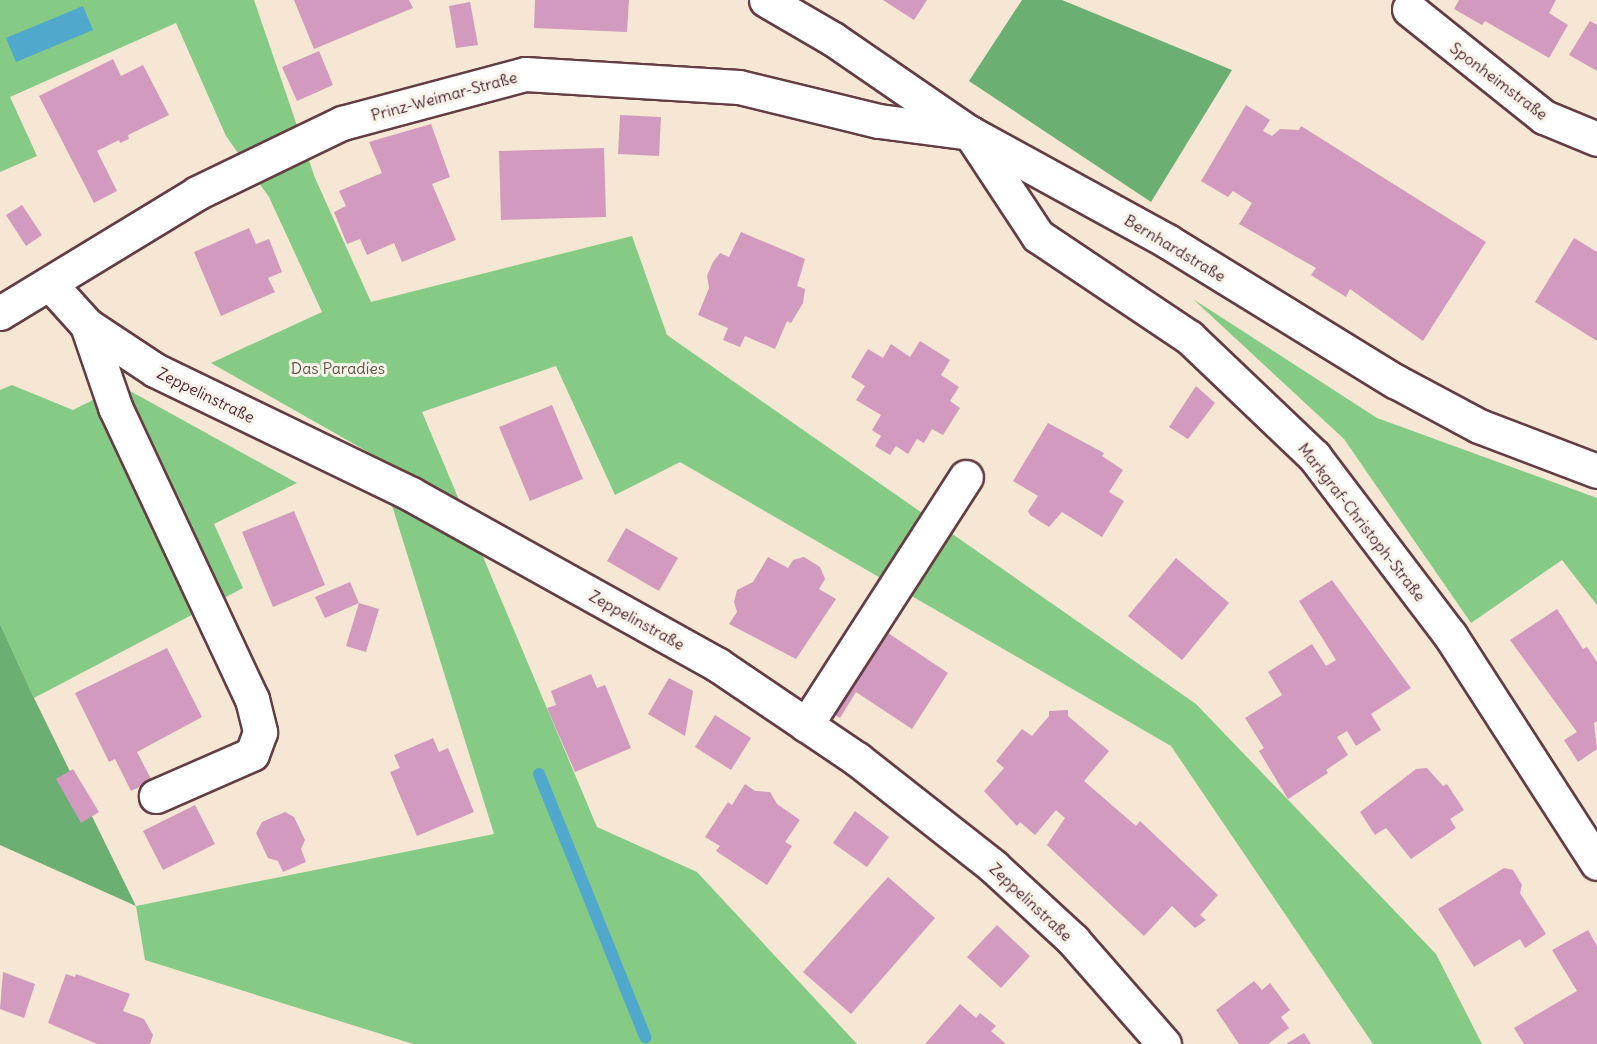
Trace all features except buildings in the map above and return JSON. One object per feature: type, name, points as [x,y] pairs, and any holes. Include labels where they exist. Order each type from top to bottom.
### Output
[{"type":"street","name":"Bernhardstraße","points":[[766,0],[833,39],[970,133],[1167,241],[1395,381],[1479,426],[1597,471]]},
{"type":"street","name":"Sponheimstraße","points":[[1409,9],[1544,117],[1597,140]]},
{"type":"street","name":"Prinz-Weimar-Straße","points":[[0,313],[197,193],[342,123],[525,74],[739,87],[879,121],[970,133]]},
{"type":"street","name":"Markgraf-Christoph-Straße","points":[[970,133],[1038,236],[1189,337],[1314,456],[1450,635],[1597,863]]},
{"type":"street","name":"Zeppelinstraße","points":[[50,284],[87,325],[155,370],[411,494],[718,665],[806,724],[857,759],[993,867],[1073,940],[1164,1044]]},
{"type":"street","points":[[87,325],[115,407],[252,699],[260,732],[252,754],[156,796]]},
{"type":"street","points":[[806,724],[966,477]]},
{"type":"green space","name":"Das Paradies","points":[[0,0],[254,0],[315,178],[371,302],[632,236],[667,335],[1196,704],[1436,954],[1482,1044],[1373,1044],[1171,746],[680,462],[615,495],[556,366],[422,412],[597,827],[697,872],[857,1044],[413,1044],[145,960],[136,906],[494,834],[377,457],[211,363],[322,312],[269,197],[226,136],[176,23],[10,97],[37,156],[0,172]]},
{"type":"green space","points":[[1022,0],[1062,0],[1232,70],[1151,202],[969,81]]},
{"type":"green space","points":[[1193,299],[1377,418],[1597,498],[1597,605],[1562,560],[1471,623],[1344,439]]},
{"type":"green space","points":[[12,385],[73,410],[121,386],[297,483],[214,524],[243,588],[34,698],[0,624],[0,390]]},
{"type":"green space","points":[[0,624],[34,698],[136,906],[0,845]]},
{"type":"water","points":[[83,6],[93,30],[16,62],[6,38]]},
{"type":"waterway","points":[[539,774],[645,1037]]}]
